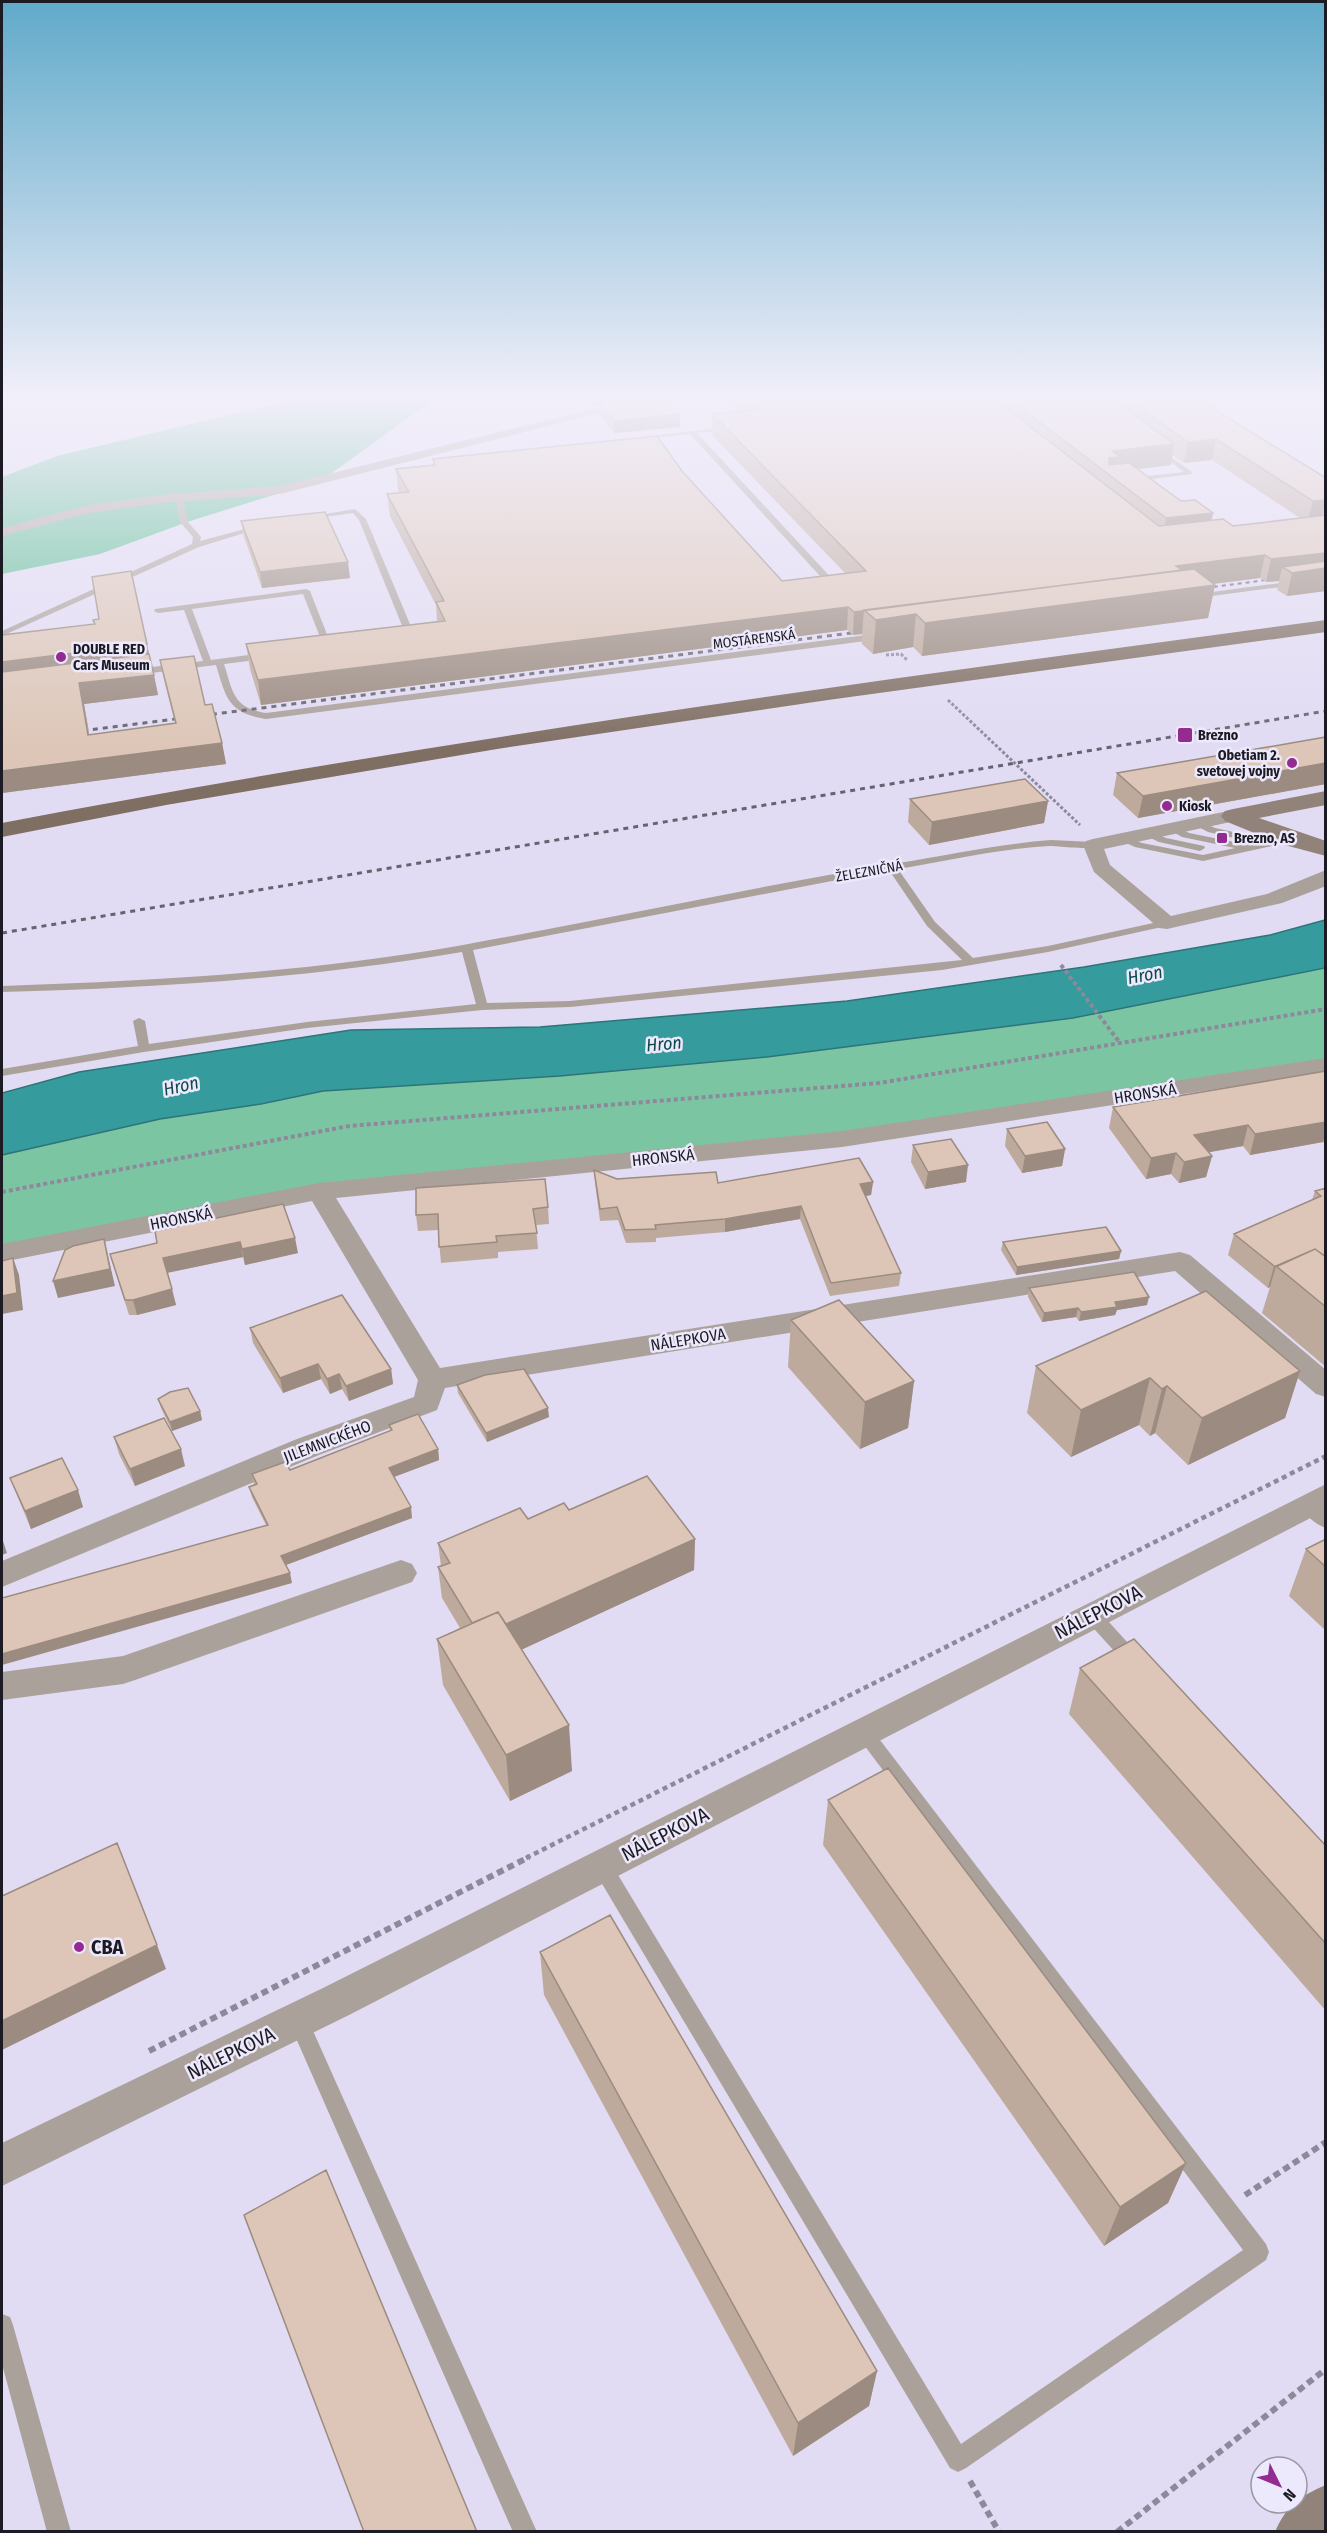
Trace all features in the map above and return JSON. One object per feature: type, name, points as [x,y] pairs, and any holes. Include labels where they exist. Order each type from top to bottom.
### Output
[{"type":"main road","points":[[2,830],[208,789],[566,729],[1326,626]]},
{"type":"street","points":[[2,532],[72,513]]},
{"type":"street","name":"ŽELEZNIČNÁ","points":[[1093,845],[1146,832],[1326,798]]},
{"type":"street","points":[[1233,816],[1280,841],[1326,849]]},
{"type":"street","points":[[1093,845],[1101,868],[1167,923],[1286,895],[1309,888],[1326,876]]},
{"type":"street","name":"HRONSKÁ","points":[[2,1253],[319,1191],[842,1139],[1326,1065]]},
{"type":"street","points":[[319,1191],[432,1380]]},
{"type":"street","name":"NÁLEPKOVA","points":[[432,1380],[1180,1261],[1326,1387]]},
{"type":"street","name":"JILEMNICKÉHO","points":[[2,1574],[308,1448],[428,1403],[432,1380]]},
{"type":"street","name":"NÁLEPKOVA","points":[[2,2165],[298,2020],[1092,1616],[1320,1508]]},
{"type":"street","points":[[2,1686],[123,1670],[401,1573]]},
{"type":"street","points":[[1304,2532],[1326,2514]]},
{"type":"lane","points":[[182,513],[184,522],[197,537],[196,545]]},
{"type":"lane","points":[[304,518],[339,513]]},
{"type":"lane","points":[[357,513],[362,519],[408,629],[389,639]]},
{"type":"lane","points":[[767,513],[833,585]]},
{"type":"lane","points":[[2,634],[196,545],[274,523]]},
{"type":"lane","points":[[1183,598],[1326,579]]},
{"type":"lane","points":[[158,611],[306,591],[328,647]]},
{"type":"lane","points":[[187,607],[208,664]]},
{"type":"lane","name":"MOSTÁRENSKÁ","points":[[219,663],[236,707],[247,715],[266,716],[886,635]]},
{"type":"lane","points":[[317,649],[339,646]]},
{"type":"lane","points":[[128,673],[273,655]]},
{"type":"lane","points":[[1196,822],[1212,830],[1280,841]]},
{"type":"lane","points":[[1172,827],[1186,834],[1250,849]]},
{"type":"lane","points":[[1146,832],[1163,840],[1226,854]]},
{"type":"lane","points":[[1120,838],[1139,845],[1203,858],[1280,841]]},
{"type":"lane","name":"ŽELEZNIČNÁ","points":[[2,989],[204,981],[302,973],[381,963],[467,948],[647,910],[892,867],[1053,842],[1093,845]]},
{"type":"lane","points":[[892,867],[931,924],[970,962]]},
{"type":"lane","points":[[2,1073],[144,1048],[307,1025],[482,1007],[570,1004],[883,974],[1048,949],[1167,923]]},
{"type":"lane","points":[[467,948],[482,1007]]},
{"type":"lane","points":[[139,1021],[144,1048]]},
{"type":"lane","points":[[1092,1616],[1141,1669]]},
{"type":"lane","points":[[602,1866],[958,2460],[1258,2252],[864,1732]]},
{"type":"lane","points":[[298,2020],[525,2532]]},
{"type":"lane","points":[[2,2325],[59,2532]]},
{"type":"path","points":[[879,656],[901,654],[912,665]]},
{"type":"path","points":[[945,697],[1070,815]]},
{"type":"path","points":[[1056,960],[1121,1043]]},
{"type":"path","points":[[2,1192],[350,1126],[879,1083],[1326,1009]]},
{"type":"path","points":[[140,2056],[732,1753],[1326,1456]]},
{"type":"path","points":[[1225,2208],[1326,2142]]},
{"type":"path","points":[[1117,2532],[1326,2369]]},
{"type":"path","points":[[958,2460],[999,2532]]},
{"type":"shaded area","points":[[2,513],[215,513],[100,554],[2,574]]},
{"type":"shaded area","points":[[1325,968],[1325,1065],[842,1139],[319,1191],[2,1253],[2,1155],[160,1119],[261,1104],[323,1091],[560,1076],[767,1057],[1073,1018]]},
{"type":"water","name":"Hron","points":[[1325,920],[1325,968],[1073,1018],[767,1057],[560,1076],[323,1091],[261,1104],[160,1119],[2,1155],[2,1093],[79,1072],[351,1030],[540,1027],[847,1001],[1084,967],[1270,935]]},
{"type":"building","points":[[326,513],[348,562],[260,572],[241,521]]},
{"type":"building","points":[[397,513],[720,513],[782,581],[866,571],[809,513],[1142,513],[1159,526],[1223,519],[1233,526],[1326,515],[1326,553],[1271,559],[1265,555],[1176,566],[1182,570],[854,612],[848,607],[258,680],[246,644],[445,621],[436,602],[444,601]]},
{"type":"building","points":[[1160,513],[1211,513],[1166,518]]},
{"type":"building","points":[[1326,561],[1326,568],[1292,573],[1282,567]]},
{"type":"building","points":[[1194,569],[1215,585],[925,623],[916,614],[876,620],[864,610]]},
{"type":"building","points":[[131,571],[147,644],[2,662],[2,635],[95,624],[93,620],[99,619],[92,577]]},
{"type":"building","points":[[149,654],[154,675],[79,683],[88,735],[176,723],[160,660],[194,656],[205,705],[212,704],[222,743],[2,771],[2,672]]},
{"type":"building","points":[[1326,737],[1326,763],[1143,796],[1117,773]]},
{"type":"building","points":[[1025,779],[1048,801],[932,822],[910,799]]},
{"type":"building","points":[[1326,1071],[1326,1122],[1255,1134],[1248,1125],[1194,1135],[1212,1156],[1184,1162],[1176,1153],[1151,1158],[1113,1107]]},
{"type":"building","points":[[1047,1122],[1065,1149],[1025,1156],[1007,1129]]},
{"type":"building","points":[[951,1139],[968,1165],[928,1172],[913,1145]]},
{"type":"building","points":[[859,1158],[873,1182],[860,1184],[901,1273],[831,1283],[801,1206],[725,1219],[655,1225],[656,1229],[625,1230],[617,1207],[600,1209],[594,1170],[617,1179],[716,1172],[718,1183]]},
{"type":"building","points":[[545,1179],[548,1207],[533,1209],[537,1233],[496,1236],[497,1242],[439,1247],[438,1214],[416,1215],[416,1188]]},
{"type":"building","points":[[1326,1188],[1326,1257],[1315,1249],[1274,1266],[1234,1234],[1321,1196],[1315,1191]]},
{"type":"building","points":[[283,1204],[295,1238],[242,1249],[240,1242],[163,1258],[172,1289],[133,1300],[125,1300],[110,1254],[157,1243],[155,1231]]},
{"type":"building","points":[[1106,1227],[1121,1251],[1017,1267],[1003,1242]]},
{"type":"building","points":[[104,1239],[110,1269],[53,1281],[65,1250]]},
{"type":"building","points":[[1315,1249],[1326,1257],[1326,1307],[1276,1266]]},
{"type":"building","points":[[13,1258],[17,1293],[2,1296],[2,1261]]},
{"type":"building","points":[[1134,1272],[1149,1297],[1115,1302],[1117,1307],[1081,1312],[1078,1308],[1044,1313],[1029,1288]]},
{"type":"building","points":[[1206,1291],[1300,1371],[1202,1418],[1167,1386],[1162,1389],[1150,1378],[1081,1410],[1036,1366]]},
{"type":"building","points":[[342,1295],[391,1369],[346,1386],[339,1374],[327,1379],[318,1364],[280,1378],[250,1328]]},
{"type":"building","points":[[839,1300],[914,1381],[865,1402],[791,1320]]},
{"type":"building","points":[[524,1369],[548,1408],[486,1433],[457,1385],[485,1375]]},
{"type":"building","points":[[188,1388],[200,1411],[170,1422],[158,1399],[170,1392]]},
{"type":"building","points":[[418,1414],[438,1449],[389,1468],[411,1507],[281,1556],[290,1573],[2,1654],[2,1598],[268,1525],[249,1487],[257,1484],[252,1474],[285,1462],[290,1470],[392,1430],[389,1425]]},
{"type":"building","points":[[164,1418],[181,1449],[130,1469],[114,1437]]},
{"type":"building","points":[[62,1458],[78,1490],[25,1511],[10,1478]]},
{"type":"building","points":[[647,1476],[695,1539],[506,1624],[498,1612],[472,1623],[438,1567],[450,1563],[438,1543],[520,1508],[528,1519],[564,1503],[569,1510]]},
{"type":"building","points":[[1326,1539],[1326,1567],[1306,1549]]},
{"type":"building","points":[[498,1612],[569,1725],[506,1755],[437,1639]]},
{"type":"building","points":[[1134,1639],[1326,1846],[1326,1944],[1080,1668]]},
{"type":"building","points":[[888,1768],[1186,2163],[1120,2207],[828,1800]]},
{"type":"building","name":"CBA","points":[[117,1843],[157,1945],[2,2021],[2,1896]]},
{"type":"building","points":[[610,1915],[877,2371],[798,2423],[540,1952]]},
{"type":"building","points":[[326,2170],[477,2532],[364,2532],[244,2215]]},
{"type":"railway","points":[[1198,589],[1281,578]]},
{"type":"railway","points":[[73,732],[867,631],[859,632]]},
{"type":"railway","points":[[2,933],[1326,711]]},
{"type":"place","name":"DOUBLE RED Cars Museum","points":[[61,657]]},
{"type":"place","name":"Brezno","points":[[1185,735]]},
{"type":"place","name":"Obetiam 2. svetovej vojny","points":[[1292,763]]},
{"type":"place","name":"Kiosk","points":[[1167,806]]},
{"type":"place","name":"Brezno, AS","points":[[1222,838]]},
{"type":"place","name":"CBA","points":[[79,1947]]}]
